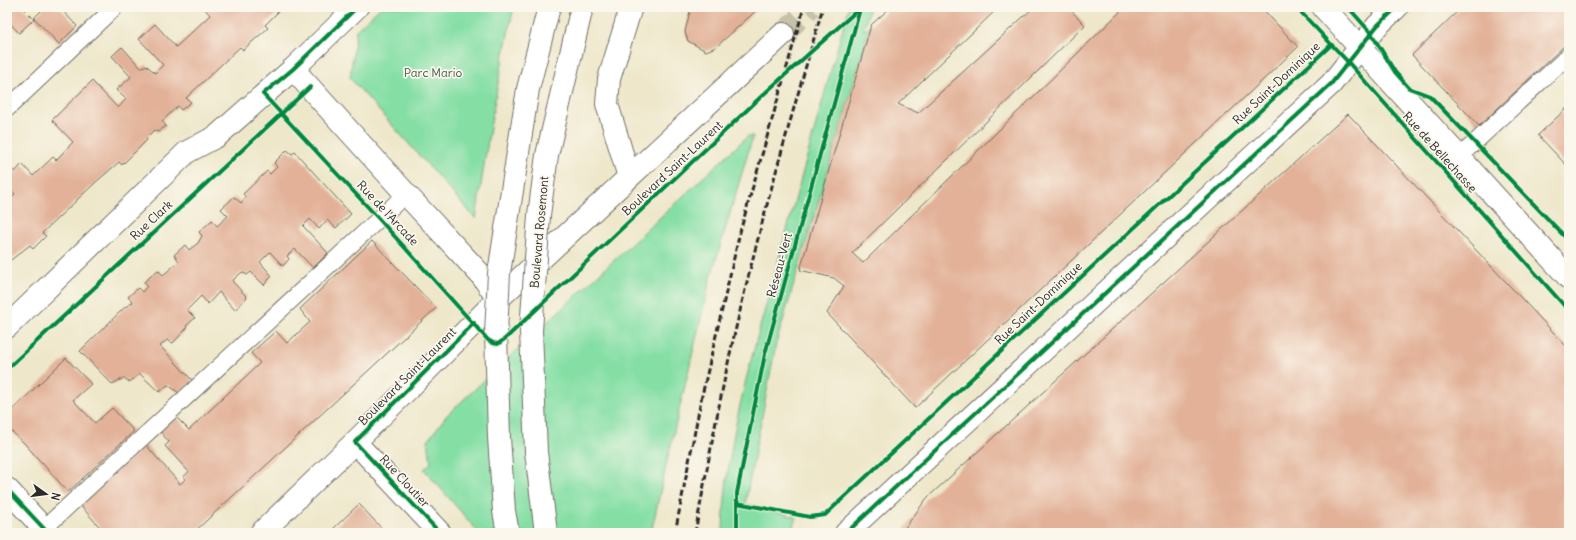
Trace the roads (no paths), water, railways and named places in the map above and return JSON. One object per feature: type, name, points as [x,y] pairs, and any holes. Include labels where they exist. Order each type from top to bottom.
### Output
[{"type":"street","name":"Rue Clark","points":[[7,327],[188,152],[217,136],[292,69],[357,7]]},
{"type":"street","points":[[508,533],[504,511],[498,437],[496,333],[498,273],[528,89],[549,7]]},
{"type":"street","name":"Boulevard Rosemont","points":[[546,533],[536,452],[531,331],[539,215],[547,155],[582,7]]},
{"type":"street","points":[[629,177],[607,104],[608,79],[632,7]]},
{"type":"street","name":"Rue de Bellechasse","points":[[1323,7],[1354,55],[1459,157],[1567,271]]},
{"type":"street","points":[[846,533],[1331,84],[1377,26],[1397,7]]},
{"type":"street","name":"Boulevard Saint-Laurent","points":[[261,533],[355,442],[498,299],[782,34]]},
{"type":"street","points":[[292,69],[482,276],[498,299]]},
{"type":"street","name":"Rue Cloutier","points":[[355,442],[440,533]]},
{"type":"street","points":[[7,489],[43,532]]},
{"type":"lane","points":[[7,109],[115,7]]},
{"type":"lane","points":[[1459,157],[1569,55]]},
{"type":"lane","points":[[43,532],[406,194]]},
{"type":"tunnel","points":[[783,34],[811,7]]},
{"type":"railway","points":[[675,533],[701,400],[740,232],[804,7]]},
{"type":"railway","points":[[695,533],[733,338],[759,235],[823,7]]},
{"type":"park label","name":"Parc Mario","points":[[433,72]]}]
